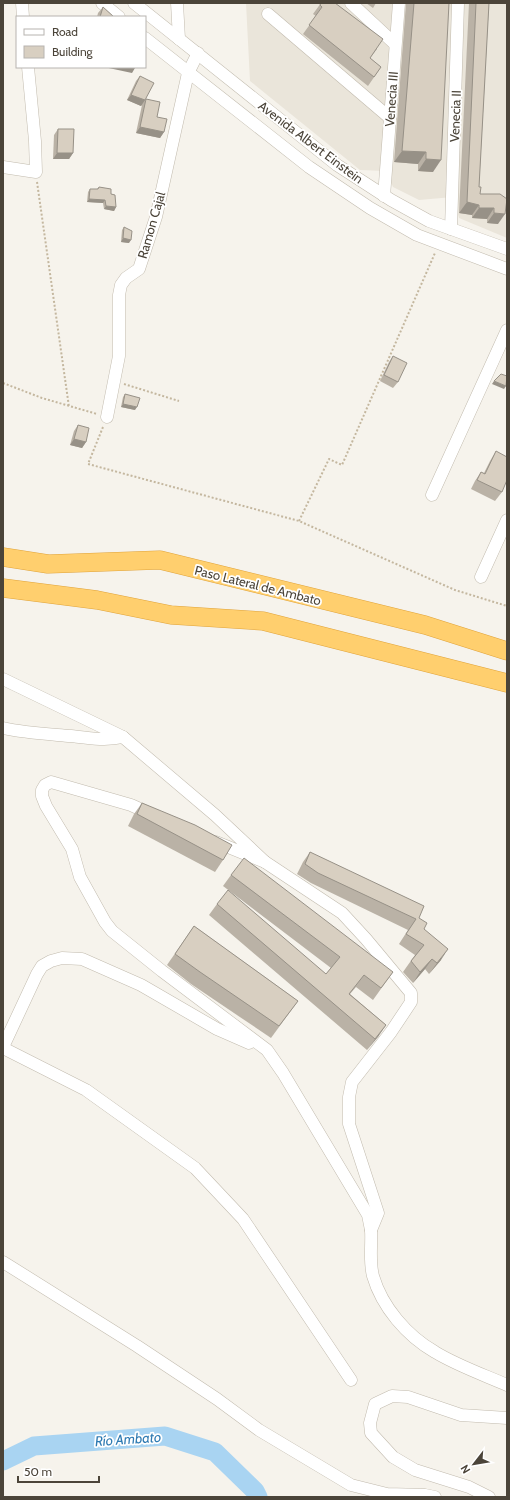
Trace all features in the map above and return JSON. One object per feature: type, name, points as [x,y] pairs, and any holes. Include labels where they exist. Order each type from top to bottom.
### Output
[{"type":"highway","name":"Paso Lateral de Ambato","points":[[3,557],[48,564],[160,560],[425,626],[507,651]]},
{"type":"highway","points":[[3,588],[97,600],[171,615],[263,621],[507,683]]},
{"type":"street","points":[[22,3],[23,16]]},
{"type":"street","points":[[102,3],[118,16]]},
{"type":"street","name":"Avenida Albert Einstein","points":[[134,3],[337,165],[384,196],[429,221],[507,249]]},
{"type":"street","points":[[177,3],[179,39]]},
{"type":"street","points":[[351,3],[395,44]]},
{"type":"street","name":"Venecia III","points":[[384,196],[399,3]]},
{"type":"street","name":"Venecia II","points":[[451,229],[458,3]]},
{"type":"street","points":[[268,14],[390,118]]},
{"type":"street","name":"Avenida Albert Einstein","points":[[146,39],[309,167],[370,208],[417,235],[507,269]]},
{"type":"street","name":"Ramon Cajal","points":[[107,417],[119,356],[119,295],[121,285],[126,278],[139,269],[156,217],[188,73],[198,53]]},
{"type":"street","points":[[3,167],[36,172],[35,141],[28,68]]},
{"type":"street","points":[[507,244],[507,249]]},
{"type":"street","points":[[432,495],[507,330]]},
{"type":"street","points":[[481,577],[507,520]]},
{"type":"street","points":[[3,680],[123,737],[215,815],[265,862],[342,913],[411,993],[411,1002],[391,1032],[352,1082],[349,1097],[350,1124],[378,1213],[371,1230]]},
{"type":"street","points":[[3,728],[21,732],[85,737],[113,739],[123,737]]},
{"type":"street","points":[[167,821],[131,805],[51,782],[45,785],[42,790],[42,796],[46,806],[72,849],[80,877],[105,922],[112,931],[162,971],[267,1050],[283,1073],[368,1215],[371,1230],[370,1250],[373,1275],[382,1299],[398,1322],[416,1339],[435,1352],[507,1385]]},
{"type":"street","points":[[203,837],[265,862]]},
{"type":"street","points":[[267,1050],[217,1029],[141,985],[82,959],[62,958],[51,961],[42,966],[3,1047],[86,1090],[195,1168],[243,1219],[351,1380]]},
{"type":"street","points":[[3,1262],[137,1346],[217,1399],[259,1430],[351,1485],[387,1494],[425,1495],[435,1497]]},
{"type":"street","points":[[489,1497],[469,1487],[415,1470],[393,1457],[372,1433],[370,1423],[375,1404],[392,1396],[408,1397],[461,1415],[507,1418]]},
{"type":"path","points":[[36,172],[69,407]]},
{"type":"path","points":[[299,521],[329,459],[342,465],[440,244]]},
{"type":"path","points":[[115,381],[179,402]]},
{"type":"path","points":[[3,383],[69,407],[107,417],[88,464],[299,521],[455,590],[507,606]]},
{"type":"shaded area","points":[[246,3],[507,3],[507,238],[459,218],[453,197],[419,200],[393,187],[386,171],[360,170],[250,81]]},
{"type":"building","points":[[321,3],[335,3],[383,39],[370,58],[381,67],[374,77],[309,25],[322,7],[320,5]]},
{"type":"building","points":[[414,3],[449,3],[441,160],[426,159],[426,152],[402,151]]},
{"type":"building","points":[[476,3],[489,3],[479,187],[481,187],[480,194],[500,194],[507,199],[505,214],[494,213],[494,208],[479,208],[479,205],[467,202]]},
{"type":"building","points":[[103,7],[113,16],[100,16]]},
{"type":"building","points":[[140,76],[154,83],[145,100],[131,95]]},
{"type":"building","points":[[146,99],[160,102],[157,117],[167,119],[164,132],[140,127]]},
{"type":"building","points":[[58,129],[74,129],[73,153],[57,153]]},
{"type":"building","points":[[99,187],[111,189],[111,194],[115,195],[116,207],[106,206],[105,200],[89,199],[90,189],[98,189]]},
{"type":"building","points":[[124,227],[132,231],[131,240],[123,238]]},
{"type":"building","points":[[393,356],[407,363],[398,382],[384,375]]},
{"type":"building","points":[[501,374],[507,376],[506,386],[494,381]]},
{"type":"building","points":[[125,394],[140,398],[137,407],[123,404]]},
{"type":"building","points":[[78,425],[89,428],[86,442],[74,439]]},
{"type":"building","points":[[496,451],[507,457],[507,480],[502,492],[477,480],[481,472],[485,474]]},
{"type":"building","points":[[142,803],[195,825],[232,845],[223,860],[137,814]]},
{"type":"building","points":[[310,852],[424,906],[419,918],[427,923],[424,929],[448,949],[437,963],[432,959],[420,972],[411,961],[424,945],[406,934],[416,919],[318,873],[305,864]]},
{"type":"building","points":[[244,858],[393,972],[381,988],[364,975],[349,994],[386,1025],[375,1039],[217,904],[228,890],[326,974],[340,957],[231,875]]},
{"type":"building","points":[[194,926],[298,1001],[279,1026],[175,954]]},
{"type":"waterway","name":"Río Ambato","points":[[3,1461],[34,1446],[165,1436],[215,1452],[255,1491],[258,1497]]}]
